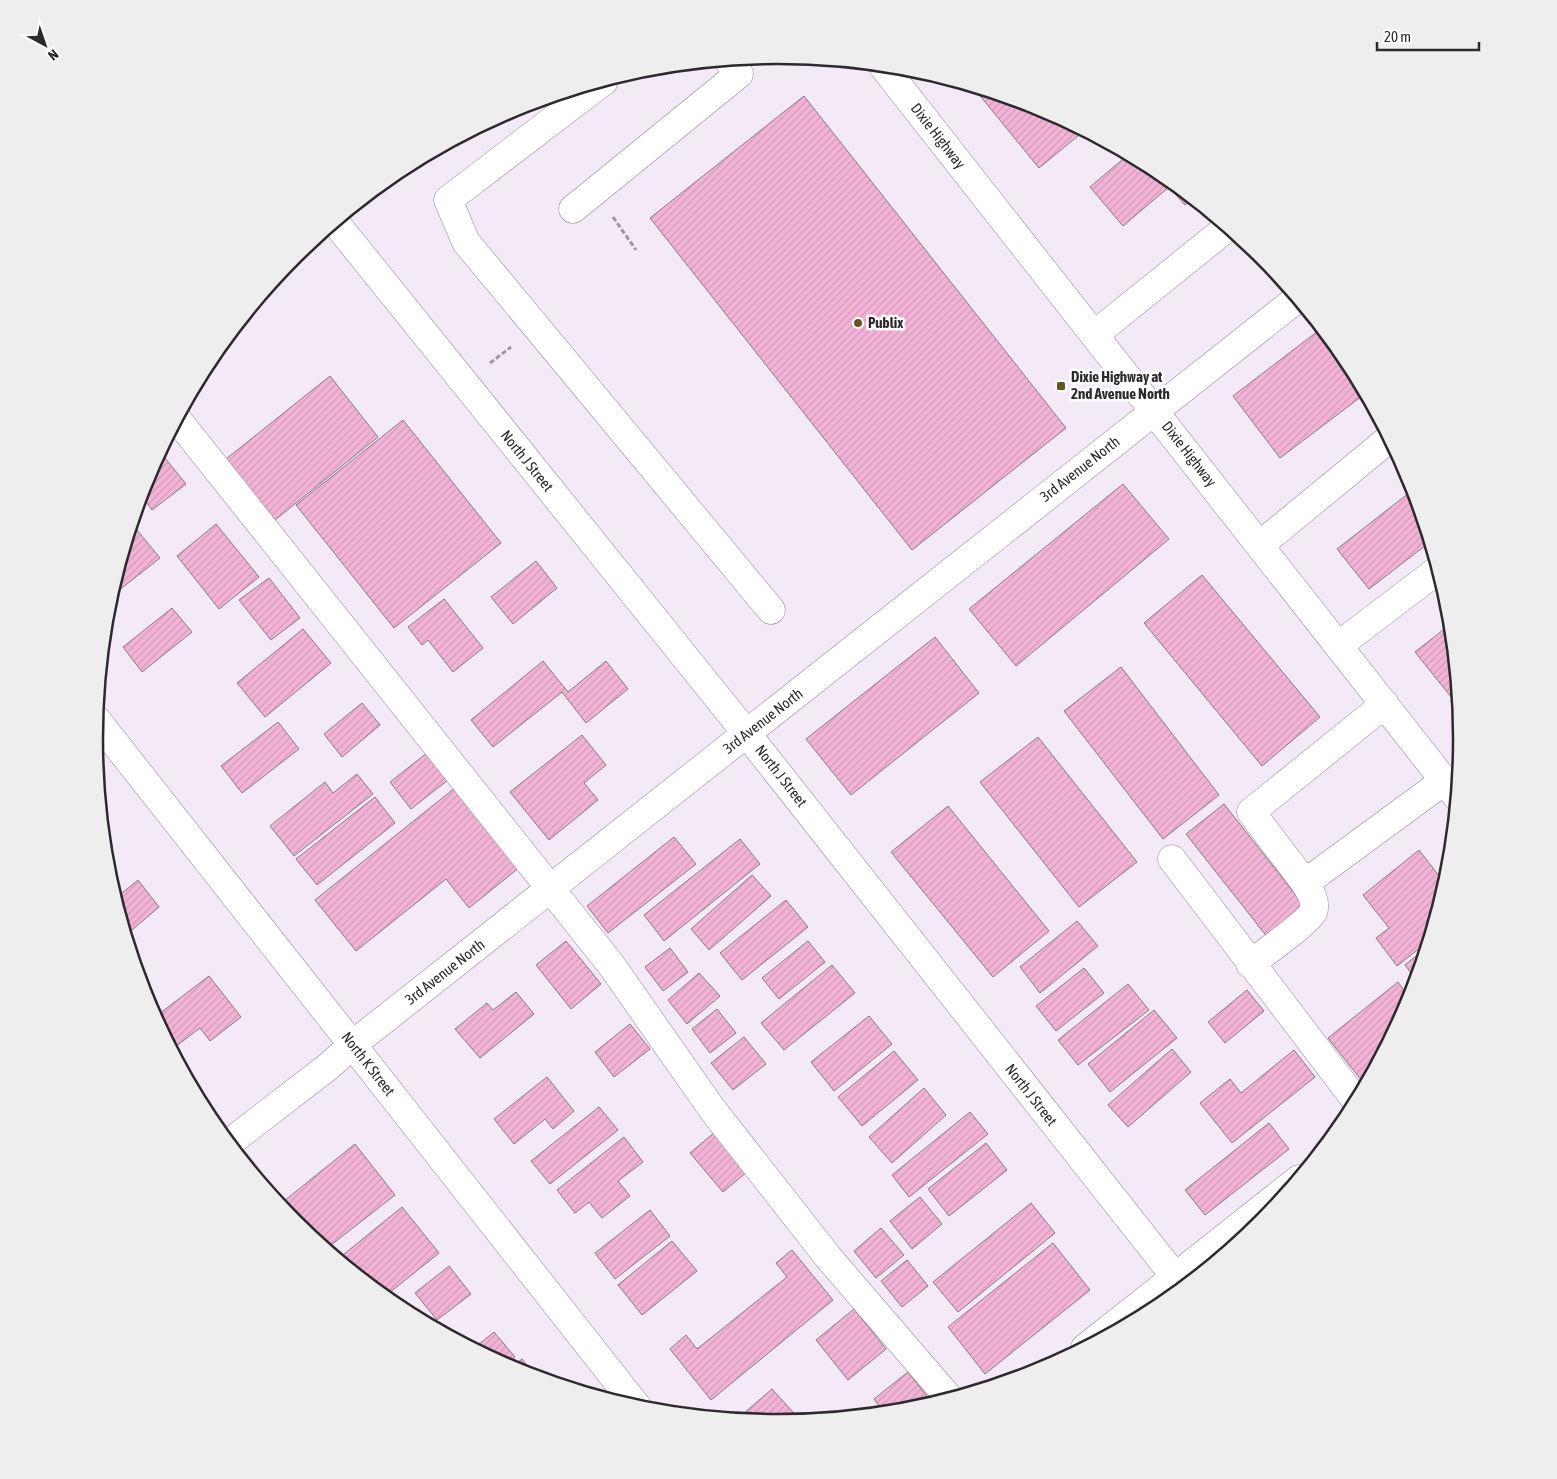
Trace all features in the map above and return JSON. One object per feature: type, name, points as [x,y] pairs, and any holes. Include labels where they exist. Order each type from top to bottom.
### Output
[{"type":"street","points":[[573,209],[739,74],[732,65]]},
{"type":"street","name":"Dixie Highway","points":[[889,74],[1451,789]]},
{"type":"street","points":[[591,91],[448,200],[466,242],[771,610]]},
{"type":"street","name":"North J Street","points":[[339,226],[747,734],[1180,1283]]},
{"type":"street","points":[[1094,334],[1224,231]]},
{"type":"street","name":"3rd Avenue North","points":[[234,1139],[329,1066],[352,1045],[1293,302]]},
{"type":"street","points":[[181,424],[612,966],[712,1109],[810,1234],[946,1394]]},
{"type":"street","points":[[1260,545],[1385,442]]},
{"type":"street","points":[[1339,645],[1433,573]]},
{"type":"street","points":[[1250,964],[1304,922],[1313,911],[1314,900],[1306,883],[1251,812],[1384,704]]},
{"type":"street","name":"North K Street","points":[[103,728],[630,1398]]},
{"type":"street","points":[[1306,883],[1451,789]]},
{"type":"street","points":[[1172,859],[1250,964],[1352,1096]]},
{"type":"street","points":[[1180,1283],[1259,1214]]},
{"type":"street","points":[[1150,1304],[1175,1287]]},
{"type":"path","points":[[608,210],[636,250]]},
{"type":"path","points":[[490,363],[513,346]]},
{"type":"building","points":[[979,95],[1037,115],[1080,134],[1039,168]]},
{"type":"building","name":"Publix","points":[[804,96],[1066,428],[912,550],[650,218]]},
{"type":"building","points":[[1123,159],[1168,188],[1123,226],[1090,187]]},
{"type":"building","points":[[1172,191],[1189,202],[1185,205]]},
{"type":"building","points":[[1317,331],[1361,397],[1280,458],[1233,396]]},
{"type":"building","points":[[330,376],[378,437],[275,520],[226,459]]},
{"type":"building","points":[[403,420],[501,543],[394,628],[296,505]]},
{"type":"building","points":[[164,459],[186,484],[152,510],[146,502]]},
{"type":"building","points":[[1123,484],[1169,539],[1016,666],[969,609]]},
{"type":"building","points":[[1408,494],[1425,546],[1369,589],[1337,549]]},
{"type":"building","points":[[216,524],[259,577],[219,609],[177,556]]},
{"type":"building","points":[[137,530],[160,558],[120,589]]},
{"type":"building","points":[[536,561],[557,588],[513,624],[491,597]]},
{"type":"building","points":[[1202,575],[1320,717],[1262,766],[1144,623]]},
{"type":"building","points":[[269,578],[300,618],[271,640],[239,600]]},
{"type":"building","points":[[444,599],[483,648],[453,672],[428,640],[422,645],[408,627]]},
{"type":"building","points":[[172,608],[192,632],[142,672],[123,647]]},
{"type":"building","points":[[303,629],[331,663],[265,717],[237,683]]},
{"type":"building","points":[[1444,629],[1453,699],[1415,652]]},
{"type":"building","points":[[935,637],[979,693],[851,795],[806,739]]},
{"type":"building","points":[[543,661],[568,692],[606,661],[628,689],[586,723],[562,692],[493,747],[471,720]]},
{"type":"building","points":[[1121,667],[1219,795],[1163,839],[1064,711]]},
{"type":"building","points":[[362,703],[380,725],[342,757],[324,734]]},
{"type":"building","points":[[278,722],[299,749],[242,793],[221,766]]},
{"type":"building","points":[[582,735],[606,765],[584,783],[598,800],[549,840],[510,792]]},
{"type":"building","points":[[1038,737],[1137,862],[1079,907],[980,782]]},
{"type":"building","points":[[427,753],[448,780],[411,809],[390,782]]},
{"type":"building","points":[[357,774],[373,794],[294,856],[270,826],[325,782],[333,793]]},
{"type":"building","points":[[456,787],[520,867],[469,908],[446,879],[356,951],[315,900]]},
{"type":"building","points":[[375,797],[395,823],[317,885],[296,859]]},
{"type":"building","points":[[1224,804],[1306,908],[1268,938],[1186,834]]},
{"type":"building","points":[[948,806],[1049,931],[993,977],[891,852]]},
{"type":"building","points":[[674,837],[696,864],[608,933],[587,906]]},
{"type":"building","points":[[740,839],[760,864],[664,941],[644,915]]},
{"type":"building","points":[[1419,850],[1440,877],[1421,947],[1397,966],[1376,938],[1389,928],[1363,895]]},
{"type":"building","points":[[752,875],[771,896],[709,950],[691,929]]},
{"type":"building","points":[[138,880],[159,907],[131,931],[121,894]]},
{"type":"building","points":[[786,900],[808,927],[742,980],[720,953]]},
{"type":"building","points":[[1077,921],[1098,946],[1040,993],[1020,967]]},
{"type":"building","points":[[566,941],[601,984],[571,1009],[536,965]]},
{"type":"building","points":[[808,941],[825,962],[779,999],[762,978]]},
{"type":"building","points":[[670,948],[688,972],[663,991],[645,967]]},
{"type":"building","points":[[1419,953],[1412,974],[1405,965]]},
{"type":"building","points":[[832,965],[855,993],[784,1050],[761,1023]]},
{"type":"building","points":[[1084,968],[1104,993],[1056,1031],[1036,1006]]},
{"type":"building","points":[[699,973],[720,996],[687,1024],[668,1000]]},
{"type":"building","points":[[209,976],[241,1017],[210,1041],[200,1028],[176,1046],[161,1013]]},
{"type":"building","points":[[1398,982],[1405,992],[1385,1038],[1362,1081],[1328,1038]]},
{"type":"building","points":[[1128,984],[1149,1010],[1078,1065],[1058,1040]]},
{"type":"building","points":[[1247,990],[1264,1011],[1225,1043],[1208,1022]]},
{"type":"building","points":[[516,992],[534,1014],[480,1058],[455,1029],[487,1003],[493,1010]]},
{"type":"building","points":[[717,1009],[736,1033],[710,1053],[692,1029]]},
{"type":"building","points":[[1154,1010],[1177,1038],[1110,1092],[1088,1064]]},
{"type":"building","points":[[869,1016],[892,1044],[834,1091],[811,1062]]},
{"type":"building","points":[[630,1024],[650,1049],[614,1077],[595,1052]]},
{"type":"building","points":[[744,1037],[766,1064],[733,1090],[711,1063]]},
{"type":"building","points":[[1172,1049],[1191,1072],[1128,1127],[1108,1105]]},
{"type":"building","points":[[1294,1050],[1315,1077],[1232,1143],[1200,1103],[1230,1079],[1241,1093]]},
{"type":"building","points":[[894,1051],[918,1080],[862,1126],[838,1097]]},
{"type":"building","points":[[547,1077],[574,1111],[553,1129],[545,1119],[514,1144],[494,1119]]},
{"type":"building","points":[[924,1088],[946,1115],[892,1163],[869,1137]]},
{"type":"building","points":[[599,1107],[618,1130],[550,1184],[531,1161]]},
{"type":"building","points":[[970,1112],[988,1134],[909,1197],[892,1175]]},
{"type":"building","points":[[1269,1123],[1289,1149],[1205,1215],[1185,1190]]},
{"type":"building","points":[[715,1132],[748,1171],[723,1192],[690,1153]]},
{"type":"building","points":[[624,1137],[643,1162],[618,1181],[630,1196],[602,1218],[589,1202],[575,1213],[557,1190]]},
{"type":"building","points":[[986,1143],[1007,1170],[949,1216],[928,1189]]},
{"type":"building","points":[[355,1144],[395,1195],[330,1246],[285,1200]]},
{"type":"building","points":[[920,1197],[942,1224],[912,1249],[890,1221]]},
{"type":"building","points":[[1031,1203],[1055,1233],[958,1312],[933,1282]]},
{"type":"building","points":[[402,1207],[439,1253],[390,1292],[342,1256]]},
{"type":"building","points":[[650,1210],[670,1236],[615,1279],[595,1253]]},
{"type":"building","points":[[881,1228],[904,1255],[876,1278],[854,1251]]},
{"type":"building","points":[[672,1241],[697,1271],[642,1315],[618,1285]]},
{"type":"building","points":[[1053,1243],[1090,1290],[985,1374],[948,1327]]},
{"type":"building","points":[[792,1250],[833,1300],[711,1400],[670,1349],[686,1335],[697,1349],[787,1277],[776,1263]]},
{"type":"building","points":[[907,1260],[928,1286],[902,1307],[881,1281]]},
{"type":"building","points":[[449,1266],[471,1294],[437,1320],[415,1293]]},
{"type":"building","points":[[854,1309],[886,1349],[848,1380],[816,1340]]},
{"type":"building","points":[[494,1332],[515,1357],[511,1360],[478,1345]]},
{"type":"building","points":[[522,1359],[528,1367],[520,1364],[517,1363]]},
{"type":"building","points":[[908,1372],[928,1398],[880,1407],[874,1399]]},
{"type":"building","points":[[772,1389],[795,1415],[778,1415],[743,1414]]},
{"type":"place","name":"Publix","points":[[858,323]]},
{"type":"place","name":"Dixie Highway at 2nd Avenue North","points":[[1061,386]]}]
